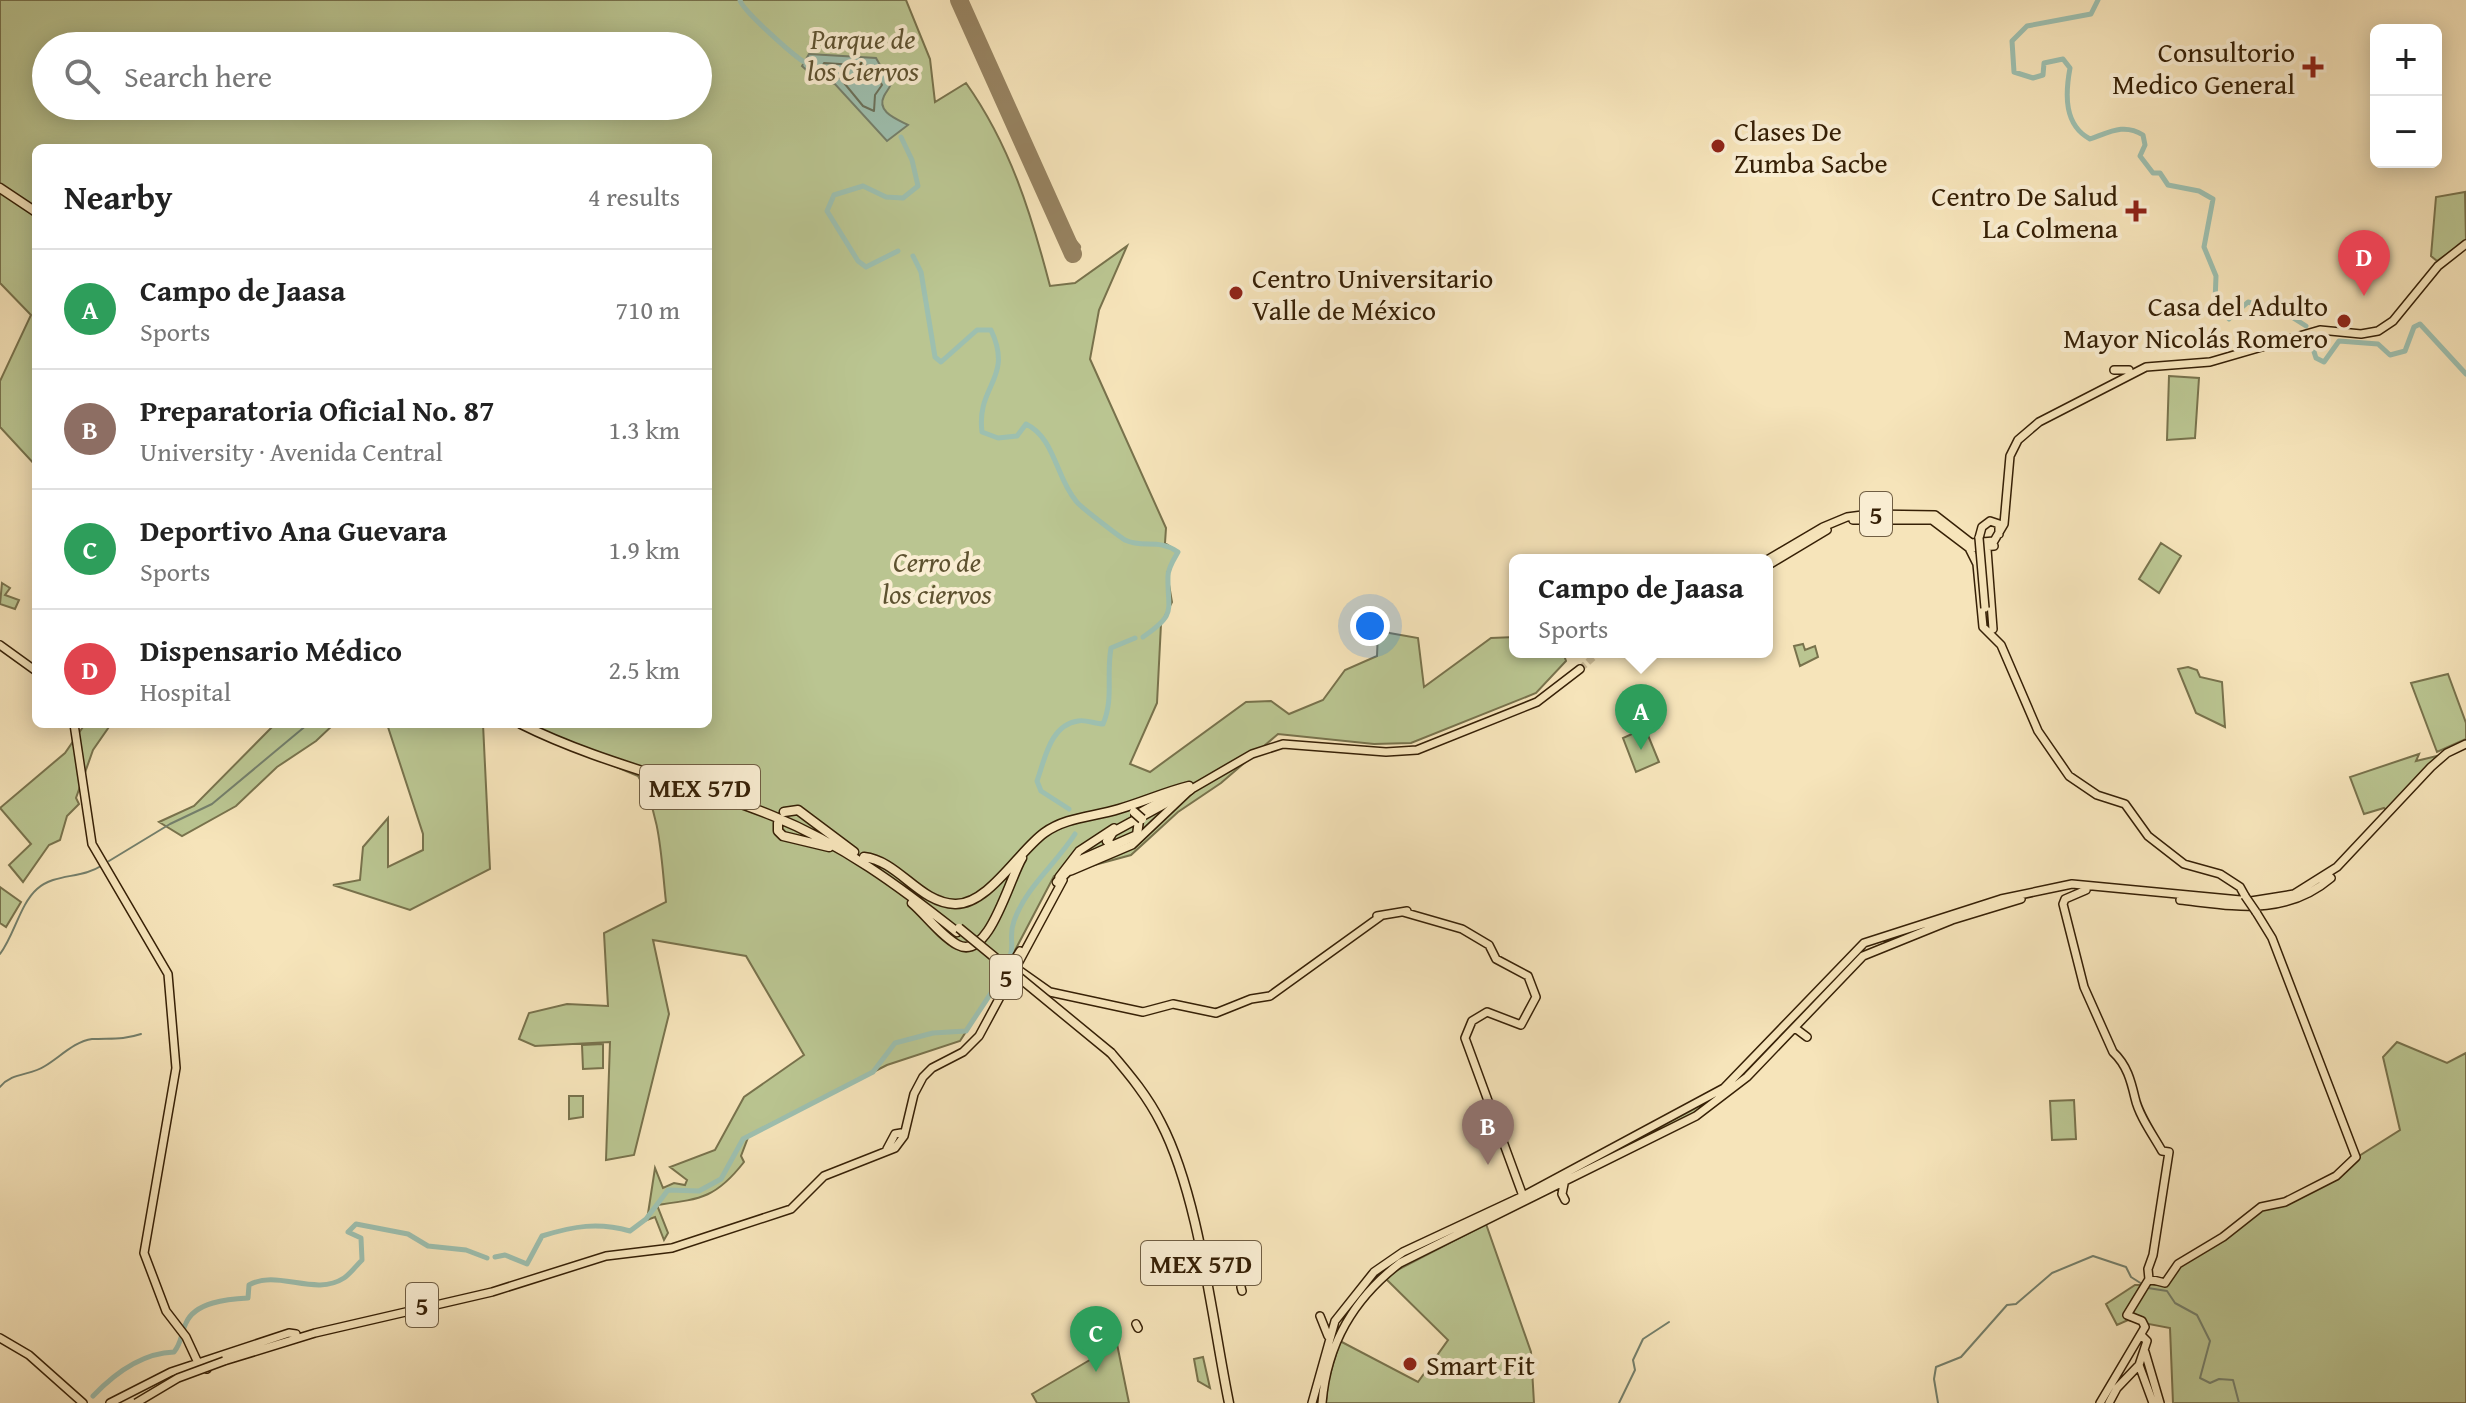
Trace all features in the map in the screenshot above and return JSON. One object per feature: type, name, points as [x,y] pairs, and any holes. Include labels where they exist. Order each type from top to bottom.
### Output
[{"type":"highway","points":[[0,185],[32,204]]},
{"type":"highway","points":[[0,185],[32,209]]},
{"type":"highway","name":"MEX 57D","points":[[531,728],[590,753],[771,815],[864,857],[1110,1055],[1149,1110],[1174,1165],[1227,1403]]},
{"type":"highway","name":"MEX 57D","points":[[539,728],[591,750],[773,812],[854,854],[958,930]]},
{"type":"highway","points":[[864,857],[898,873],[936,900],[961,904],[985,892],[1029,846],[1058,824],[1190,788]]},
{"type":"highway","points":[[1114,847],[1107,841],[1113,832],[1190,788]]},
{"type":"highway","points":[[784,812],[798,810],[854,854]]},
{"type":"highway","points":[[1117,810],[1137,816]]},
{"type":"highway","points":[[880,872],[953,941],[973,947],[981,944],[989,932],[1020,862],[1038,843],[1071,823],[1118,813],[1137,816]]},
{"type":"highway","points":[[1137,816],[1141,838]]},
{"type":"highway","points":[[1057,882],[1070,865],[1137,835],[1137,816]]},
{"type":"highway","points":[[778,823],[778,831],[783,836],[854,854]]},
{"type":"main road","points":[[2114,370],[2139,370],[2166,364],[2202,364],[2283,337],[2327,331],[2365,334],[2387,326],[2430,274],[2466,247]]},
{"type":"main road","points":[[1994,541],[2003,529],[2010,456],[2018,440],[2039,422],[2087,395],[2150,369],[2206,366],[2290,339],[2327,331]]},
{"type":"main road","points":[[1994,634],[1982,622],[1977,564],[1969,548],[1987,549],[1997,544],[2006,529],[2013,463],[2024,439],[2041,424],[2139,370]]},
{"type":"main road","points":[[2087,395],[2097,386]]},
{"type":"main road","points":[[1994,541],[1998,520],[2005,509]]},
{"type":"main road","name":"5","points":[[1773,559],[1833,523],[1870,514],[1935,515],[1971,543],[1994,541]]},
{"type":"main road","name":"5","points":[[1773,560],[1848,521],[1919,519],[1939,522],[1969,548]]},
{"type":"main road","points":[[1998,520],[1987,521],[1979,538],[1985,612],[2045,743],[2069,776],[2097,795],[2125,804],[2153,840],[2184,864],[2229,878],[2245,896],[2272,938],[2356,1157],[2336,1176],[2285,1202],[2264,1206],[2223,1237],[2178,1264],[2165,1283],[2149,1279]]},
{"type":"main road","points":[[1987,549],[1994,634]]},
{"type":"main road","points":[[1977,564],[1980,558],[1987,561]]},
{"type":"main road","points":[[0,647],[32,669]]},
{"type":"main road","name":"5","points":[[1014,966],[1057,882],[1072,859],[1089,843],[1252,754],[1278,745],[1402,753],[1417,750],[1537,702],[1578,667]]},
{"type":"main road","points":[[77,728],[95,843],[172,980],[180,1069],[147,1251],[162,1297],[198,1359],[209,1370]]},
{"type":"main road","points":[[1322,1403],[1325,1375],[1345,1319],[1386,1268],[1564,1184],[1580,1170],[1731,1083],[1849,956],[1867,941],[2018,897],[2081,884],[2154,894],[2251,901],[2285,896],[2318,885],[2433,770],[2466,746]]},
{"type":"main road","name":"5","points":[[136,1403],[178,1378],[219,1360],[315,1333],[492,1292],[548,1270],[606,1256],[672,1248],[791,1209],[824,1176],[890,1153],[904,1136],[914,1094],[923,1077],[974,1042],[1068,873],[1141,838],[1190,788]]},
{"type":"main road","points":[[2086,890],[2065,899],[2063,904],[2078,968],[2113,1052],[2121,1058],[2135,1087],[2135,1099],[2166,1151],[2149,1279],[2127,1315],[2145,1324],[2100,1403]]},
{"type":"main road","points":[[1312,1403],[1329,1338],[1345,1305],[1403,1252],[1703,1111],[1747,1077],[1859,960],[2001,902]]},
{"type":"main road","points":[[1014,966],[1037,984],[1059,995],[1100,1000],[1143,1012],[1173,1004],[1216,1013],[1265,996],[1381,916],[1403,912],[1462,929],[1490,947],[1494,957],[1528,976],[1536,997],[1521,1025],[1493,1012],[1477,1018],[1472,1030],[1473,1044],[1467,1042],[1523,1196]]},
{"type":"main road","points":[[1867,941],[1864,950],[1873,952]]},
{"type":"main road","points":[[1020,951],[1001,981],[1002,990],[1020,983],[1037,984]]},
{"type":"main road","points":[[1849,956],[1862,952],[1859,960]]},
{"type":"main road","name":"5","points":[[120,1403],[219,1360],[296,1334],[491,1288],[617,1250],[671,1244],[795,1202],[823,1173],[887,1149],[901,1133],[916,1079],[930,1064],[971,1040],[1002,990]]},
{"type":"main road","points":[[1795,1028],[1807,1037]]},
{"type":"main road","points":[[1564,1184],[1562,1194],[1565,1200]]},
{"type":"main road","points":[[1508,1203],[1540,1190],[1547,1192]]},
{"type":"main road","points":[[1320,1316],[1329,1338]]},
{"type":"main road","points":[[2115,1381],[2124,1381],[2139,1365],[2147,1341],[2141,1335]]},
{"type":"main road","points":[[0,1338],[29,1355],[71,1399],[83,1403]]},
{"type":"main road","points":[[2145,1352],[2160,1403]]},
{"type":"main road","points":[[190,1378],[198,1359]]},
{"type":"main road","points":[[110,1403],[198,1359],[219,1360]]},
{"type":"main road","points":[[2139,1365],[2153,1403]]},
{"type":"main road","points":[[171,1372],[178,1376],[177,1383]]},
{"type":"main road","points":[[2109,1403],[2115,1381]]},
{"type":"green space","name":"Cerro de los ciervos","points":[[0,0],[906,0],[930,59],[935,102],[966,83],[995,131],[1027,206],[1050,286],[1075,283],[1127,246],[1099,310],[1090,359],[1166,528],[1165,543],[1178,552],[1167,573],[1172,602],[1161,624],[1157,703],[1130,764],[1150,772],[1246,702],[1271,701],[1289,714],[1323,700],[1345,670],[1377,656],[1378,631],[1418,638],[1424,687],[1491,638],[1509,637],[1509,658],[1565,658],[1566,661],[1536,693],[1411,743],[1374,744],[1278,734],[1221,783],[1178,812],[1131,855],[1054,876],[1000,979],[960,1041],[887,1065],[749,1135],[741,1156],[744,1162],[716,1190],[685,1201],[657,1205],[668,1233],[664,1240],[655,1217],[647,1220],[655,1168],[663,1188],[674,1183],[685,1185],[687,1180],[670,1167],[715,1150],[744,1097],[804,1055],[746,956],[653,940],[669,1014],[634,1155],[606,1160],[610,1042],[535,1046],[519,1039],[529,1013],[567,1004],[608,1006],[604,933],[666,902],[656,821],[638,776],[523,728],[712,728],[712,144],[32,144],[32,462],[0,427],[0,381],[31,315],[0,283]]},
{"type":"green space","points":[[2465,192],[2466,241],[2437,261],[2431,256],[2436,197]]},
{"type":"green space","points":[[2169,376],[2199,378],[2195,438],[2167,440]]},
{"type":"green space","points":[[2161,543],[2181,556],[2159,593],[2139,579]]},
{"type":"green space","points":[[2,583],[10,588],[5,595],[19,600],[15,609],[0,604]]},
{"type":"green space","points":[[1803,644],[1805,650],[1815,646],[1818,657],[1800,666],[1794,646]]},
{"type":"green space","points":[[2188,667],[2197,670],[2200,677],[2222,682],[2225,727],[2196,713],[2178,669]]},
{"type":"green space","points":[[2448,674],[2466,723],[2466,739],[2437,752],[2411,683]]},
{"type":"green space","points":[[82,728],[108,728],[93,750],[76,798],[79,804],[67,816],[60,840],[49,845],[23,882],[9,865],[31,844],[0,808],[65,753]]},
{"type":"green space","points":[[271,728],[330,728],[277,767],[236,806],[182,836],[159,822],[194,806]]},
{"type":"green space","points":[[388,728],[483,728],[490,869],[410,910],[333,885],[360,880],[363,847],[388,818],[388,867],[423,850],[423,834]]},
{"type":"green space","points":[[1645,728],[1659,762],[1636,772],[1623,738]]},
{"type":"green space","points":[[2419,754],[2416,761],[2441,755],[2388,812],[2384,808],[2364,814],[2350,777]]},
{"type":"green space","points":[[0,887],[21,902],[6,927],[0,923]]},
{"type":"green space","points":[[1782,1037],[1761,1062],[1713,1104],[1584,1168],[1735,1082],[1774,1040]]},
{"type":"green space","points":[[2397,1042],[2447,1063],[2466,1053],[2466,1403],[2173,1403],[2170,1328],[2128,1320],[2117,1325],[2106,1304],[2135,1285],[2167,1285],[2180,1267],[2261,1209],[2337,1179],[2359,1156],[2400,1130],[2383,1057]]},
{"type":"green space","points":[[603,1044],[603,1068],[583,1069],[582,1045]]},
{"type":"green space","points":[[569,1096],[583,1096],[583,1117],[569,1119]]},
{"type":"green space","points":[[2074,1100],[2076,1139],[2052,1140],[2050,1101]]},
{"type":"green space","points":[[1486,1224],[1531,1352],[1534,1403],[1326,1403],[1328,1381],[1340,1341],[1418,1382],[1448,1340],[1384,1277]]},
{"type":"green space","points":[[1117,1344],[1129,1403],[1037,1403],[1032,1394]]},
{"type":"green space","points":[[1203,1357],[1210,1388],[1198,1381],[1194,1359]]},
{"type":"water","points":[[809,54],[876,58],[891,84],[882,102],[885,111],[908,125],[887,141],[835,84],[813,76],[802,66]]},
{"type":"waterway","points":[[740,0],[759,23],[806,63]]},
{"type":"waterway","points":[[2098,0],[2091,14],[2027,26],[2012,41],[2014,72],[2033,78],[2043,75],[2044,63],[2063,59],[2070,68],[2068,108],[2081,133],[2090,139],[2117,130],[2136,131],[2143,135],[2145,145],[2140,156],[2153,173],[2160,173],[2168,185],[2199,191],[2213,199],[2204,247],[2216,276],[2215,302],[2229,319],[2248,302],[2284,312],[2306,326]]},
{"type":"waterway","points":[[898,251],[866,267],[858,261],[827,211],[834,195],[863,186],[886,197],[903,198],[918,186],[912,160],[901,137]]},
{"type":"waterway","points":[[913,256],[921,272],[935,357],[941,362],[977,330],[991,330],[998,360],[997,371],[984,403],[982,432],[998,438],[1017,436],[1026,424],[1036,430],[1049,448],[1069,492],[1084,509],[1125,540],[1164,545],[1178,552],[1168,573],[1169,604],[1166,616],[1143,637]]},
{"type":"waterway","points":[[2310,339],[2316,358],[2324,362],[2339,341],[2378,344],[2390,355],[2405,351],[2414,327],[2420,324],[2466,374]]},
{"type":"waterway","points":[[1069,809],[1041,791],[1037,781],[1046,753],[1055,736],[1069,724],[1081,721],[1103,724],[1109,696],[1111,648],[1135,638]]},
{"type":"waterway","points":[[109,861],[170,824],[212,804],[303,728]]},
{"type":"waterway","points":[[1005,968],[1011,953],[1012,927],[1019,909],[1075,834]]},
{"type":"waterway","points":[[0,954],[26,903],[37,889],[52,880],[101,866]]},
{"type":"waterway","points":[[495,1257],[505,1255],[527,1264],[542,1236],[575,1228],[597,1226],[630,1231],[646,1219],[668,1190],[699,1191],[721,1179],[743,1139],[873,1072],[895,1043],[933,1033],[966,1031],[999,981]]},
{"type":"waterway","points":[[0,1087],[10,1079],[39,1069],[86,1040],[141,1034]]},
{"type":"waterway","points":[[93,1396],[129,1366],[151,1356],[174,1352],[190,1316],[204,1306],[248,1298],[249,1285],[260,1281],[321,1285],[344,1278],[362,1260],[361,1238],[348,1232],[356,1224],[408,1234],[428,1246],[466,1250],[487,1258]]},
{"type":"waterway","points":[[1938,1403],[1934,1379],[1936,1367],[1961,1357],[2007,1305],[2016,1304],[2052,1273],[2093,1256],[2126,1267],[2131,1277],[2142,1284]]},
{"type":"waterway","points":[[2148,1288],[2167,1291],[2175,1303],[2197,1315],[2210,1341],[2200,1378],[2210,1383],[2219,1379],[2233,1380],[2239,1403]]},
{"type":"waterway","points":[[1619,1403],[1635,1370],[1633,1360],[1643,1339],[1669,1322]]},
{"type":"taxiway","points":[[1063,231],[1077,247],[1070,250],[1068,243]]},
{"type":"runway","points":[[959,0],[1073,254]]},
{"type":"tunnel","points":[[1580,669],[1592,658]]},
{"type":"place","name":"Consultorio Medico General","points":[[2313,67]]},
{"type":"place","name":"Clases De Zumba Sacbe","points":[[1718,146]]},
{"type":"place","name":"Centro De Salud La Colmena","points":[[2136,211]]},
{"type":"place","name":"Centro Universitario Valle de México","points":[[1236,293]]},
{"type":"place","name":"Dispensario Médico","points":[[2364,296]]},
{"type":"place","name":"Casa del Adulto Mayor Nicolás Romero","points":[[2344,321]]},
{"type":"place","name":"Campo de Jaasa","points":[[1641,750]]},
{"type":"place","name":"Preparatoria Oficial No. 87","points":[[1488,1165]]},
{"type":"place","name":"Smart Fit","points":[[1410,1364]]},
{"type":"place","name":"Deportivo Ana Guevara","points":[[1096,1372]]},
{"type":"park label","name":"Parque de los Ciervos","points":[[863,54]]}]
